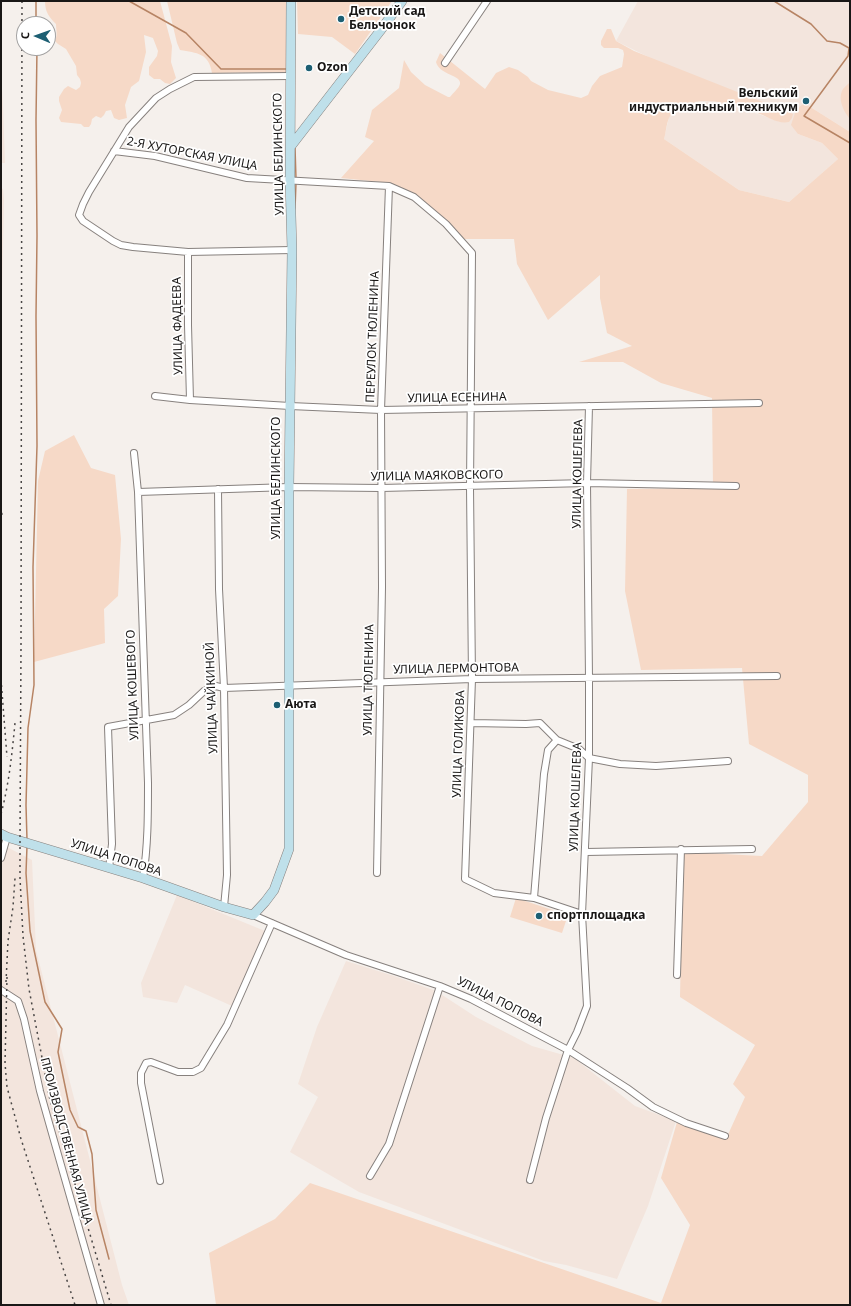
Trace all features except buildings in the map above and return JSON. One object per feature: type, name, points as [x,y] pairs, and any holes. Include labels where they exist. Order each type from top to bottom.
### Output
[{"type":"street","name":"УЛИЦА БЕЛИНСКОГО","points":[[253,915],[274,890],[290,849],[289,487],[292,250],[290,180],[291,1]]},
{"type":"street","points":[[291,146],[402,1]]},
{"type":"street","points":[[445,62],[488,1]]},
{"type":"street","points":[[290,76],[194,77],[182,82],[156,98],[129,127],[89,192],[79,215],[83,221],[121,245],[133,247],[188,252],[292,250]]},
{"type":"street","name":"2-Я ХУТОРСКАЯ УЛИЦА","points":[[114,151],[155,156],[246,178],[389,186]]},
{"type":"street","name":"УЛИЦА ГОЛИКОВА","points":[[389,186],[414,197],[446,224],[472,253],[470,487],[472,679],[465,879],[494,893],[534,898],[582,914]]},
{"type":"street","name":"ПЕРЕУЛОК ТЮЛЕНИНА","points":[[381,488],[381,410],[389,186]]},
{"type":"street","name":"УЛИЦА ФАДЕЕВА","points":[[188,252],[190,400]]},
{"type":"street","name":"УЛИЦА ЕСЕНИНА","points":[[155,396],[190,400],[381,410],[759,403]]},
{"type":"street","name":"УЛИЦА КОШЕЛЕВА","points":[[530,1180],[546,1118],[568,1050],[577,1032],[586,1006],[582,914],[586,852],[589,758],[589,406]]},
{"type":"street","name":"УЛИЦА КОШЕВОГО","points":[[134,453],[138,492],[148,827],[147,853],[143,878]]},
{"type":"street","name":"УЛИЦА МАЯКОВСКОГО","points":[[138,492],[289,487],[470,487],[588,483],[736,486]]},
{"type":"street","name":"УЛИЦА ТЮЛЕНИНА","points":[[377,873],[382,586],[381,488]]},
{"type":"street","name":"УЛИЦА ЧАЙКИНОЙ","points":[[218,489],[219,589],[224,688],[227,875],[224,906]]},
{"type":"street","name":"УЛИЦА ЛЕРМОНТОВА","points":[[109,868],[112,844],[108,727],[174,715],[189,705],[204,691],[216,686],[224,688],[290,687],[472,679],[777,676]]},
{"type":"street","points":[[471,723],[540,723],[557,740],[579,749],[589,758],[620,764],[656,766],[728,760]]},
{"type":"street","points":[[534,898],[544,774],[548,750],[557,740]]},
{"type":"street","points":[[1,858],[4,835]]},
{"type":"street","name":"УЛИЦА ПОПОВА","points":[[4,835],[143,878],[224,906]]},
{"type":"street","points":[[586,852],[681,849],[752,849]]},
{"type":"street","points":[[678,975],[681,849]]},
{"type":"street","points":[[224,906],[253,915]]},
{"type":"street","name":"УЛИЦА ПОПОВА","points":[[253,915],[346,955],[440,986],[471,999],[568,1050],[627,1088],[653,1107],[686,1123],[725,1136]]},
{"type":"street","points":[[160,1181],[141,1083],[142,1069],[146,1064],[151,1062],[178,1072],[193,1072],[201,1068],[227,1025],[272,923]]},
{"type":"street","points":[[370,1176],[389,1144],[440,986]]},
{"type":"street","name":"ПРОИЗВОДСТВЕННАЯ УЛИЦА","points":[[1,990],[18,1001],[24,1019],[52,1137],[100,1305]]},
{"type":"shaded area","points":[[45,1],[160,1],[172,46],[171,62],[176,78],[170,84],[165,83],[160,79],[154,79],[149,75],[149,67],[157,56],[158,51],[153,38],[144,35],[146,52],[139,81],[131,87],[125,105],[127,118],[119,120],[114,118],[111,110],[106,111],[101,118],[96,116],[92,119],[89,127],[84,127],[81,124],[61,122],[59,118],[62,110],[59,97],[68,86],[76,90],[80,87],[81,83],[77,75],[76,66],[66,49],[56,42],[56,16],[49,16]]},
{"type":"shaded area","points":[[167,1],[288,1],[287,72],[212,73],[208,61],[201,55],[180,50]]},
{"type":"shaded area","name":"Детский сад Бельчонок","points":[[297,1],[392,1],[355,54],[332,37],[298,34]]},
{"type":"shaded area","name":"Вельский индустриальный техникум","points":[[638,1],[850,1],[850,132],[804,103],[798,134],[822,143],[838,159],[789,202],[739,190],[664,139],[669,117],[676,110],[694,102],[719,102],[780,122],[616,41]]},
{"type":"shaded area","points":[[607,29],[611,29],[616,41],[634,51],[793,114],[789,122],[781,122],[720,102],[700,101],[677,110],[672,114],[667,123],[664,139],[739,190],[789,202],[838,159],[822,143],[798,134],[791,125],[796,110],[804,103],[850,132],[850,1305],[216,1305],[209,1253],[275,1219],[310,1183],[661,1303],[690,1225],[661,1178],[677,1122],[726,1139],[745,1097],[733,1084],[755,1045],[680,997],[683,852],[762,856],[808,802],[808,775],[749,744],[742,668],[641,670],[625,591],[627,489],[713,488],[712,398],[661,383],[623,362],[579,362],[632,346],[607,333],[600,298],[600,275],[548,320],[517,264],[514,239],[464,239],[448,222],[415,195],[390,183],[341,178],[374,141],[365,137],[372,110],[399,88],[404,60],[411,72],[425,85],[448,97],[450,97],[458,87],[460,81],[441,70],[438,66],[436,62],[440,53],[485,89],[496,73],[509,67],[518,70],[531,81],[548,90],[581,98],[588,95],[592,86],[600,76],[622,67],[624,54],[623,50],[618,48],[604,48],[601,45],[601,41]]},
{"type":"shaded area","points":[[1,70],[3,106],[5,163],[1,163]]},
{"type":"shaded area","points":[[850,82],[850,119],[841,101],[841,93]]},
{"type":"shaded area","points":[[1,188],[3,189],[4,200],[1,339]]},
{"type":"shaded area","points":[[74,435],[91,468],[115,475],[121,539],[118,596],[104,609],[105,643],[34,662],[38,481],[45,451]]},
{"type":"shaded area","points":[[1,844],[32,860],[36,950],[122,1285],[129,1305],[1,1305]]},
{"type":"shaded area","points":[[177,895],[265,931],[232,1006],[185,985],[177,1003],[143,997],[141,983]]},
{"type":"shaded area","name":"спортплощадка","points":[[516,898],[568,915],[562,933],[510,917]]},
{"type":"shaded area","points":[[346,961],[436,991],[476,1017],[532,1046],[574,1058],[635,1106],[676,1121],[648,1206],[617,1279],[566,1265],[544,1261],[359,1192],[290,1152],[318,1097],[298,1084],[317,1027]]},
{"type":"waterway","points":[[36,1],[36,16]]},
{"type":"waterway","points":[[129,1],[186,33],[221,69],[288,69]]},
{"type":"waterway","points":[[774,1],[811,24],[827,41],[840,43],[849,48],[848,56],[804,116],[850,143]]},
{"type":"waterway","points":[[27,840],[26,805],[28,728],[34,685],[33,567],[37,446],[37,56]]},
{"type":"waterway","points":[[295,147],[296,179]]},
{"type":"waterway","points":[[295,209],[296,183]]},
{"type":"waterway","points":[[27,846],[26,873],[30,931],[45,1002],[62,1029],[58,1052],[70,1110],[78,1127],[86,1131],[92,1154],[96,1210],[109,1259]]},
{"type":"railway","points":[[22,1],[20,878],[23,936],[29,989],[50,1100],[111,1305]]},
{"type":"railway","points":[[1,507],[2,515]]},
{"type":"railway","points":[[1,679],[7,757]]},
{"type":"railway","points":[[1,814],[8,780],[15,723]]},
{"type":"railway","points":[[6,982],[8,941],[13,907],[15,878]]},
{"type":"railway","points":[[7,977],[5,1063],[7,1087],[21,1139],[75,1305]]},
{"type":"place","name":"Детский сад Бельчонок","points":[[341,19]]},
{"type":"place","name":"Ozon","points":[[309,68]]},
{"type":"place","name":"Вельский индустриальный техникум","points":[[806,101]]},
{"type":"place","name":"Аюта","points":[[277,705]]},
{"type":"place","name":"спортплощадка","points":[[539,916]]}]
